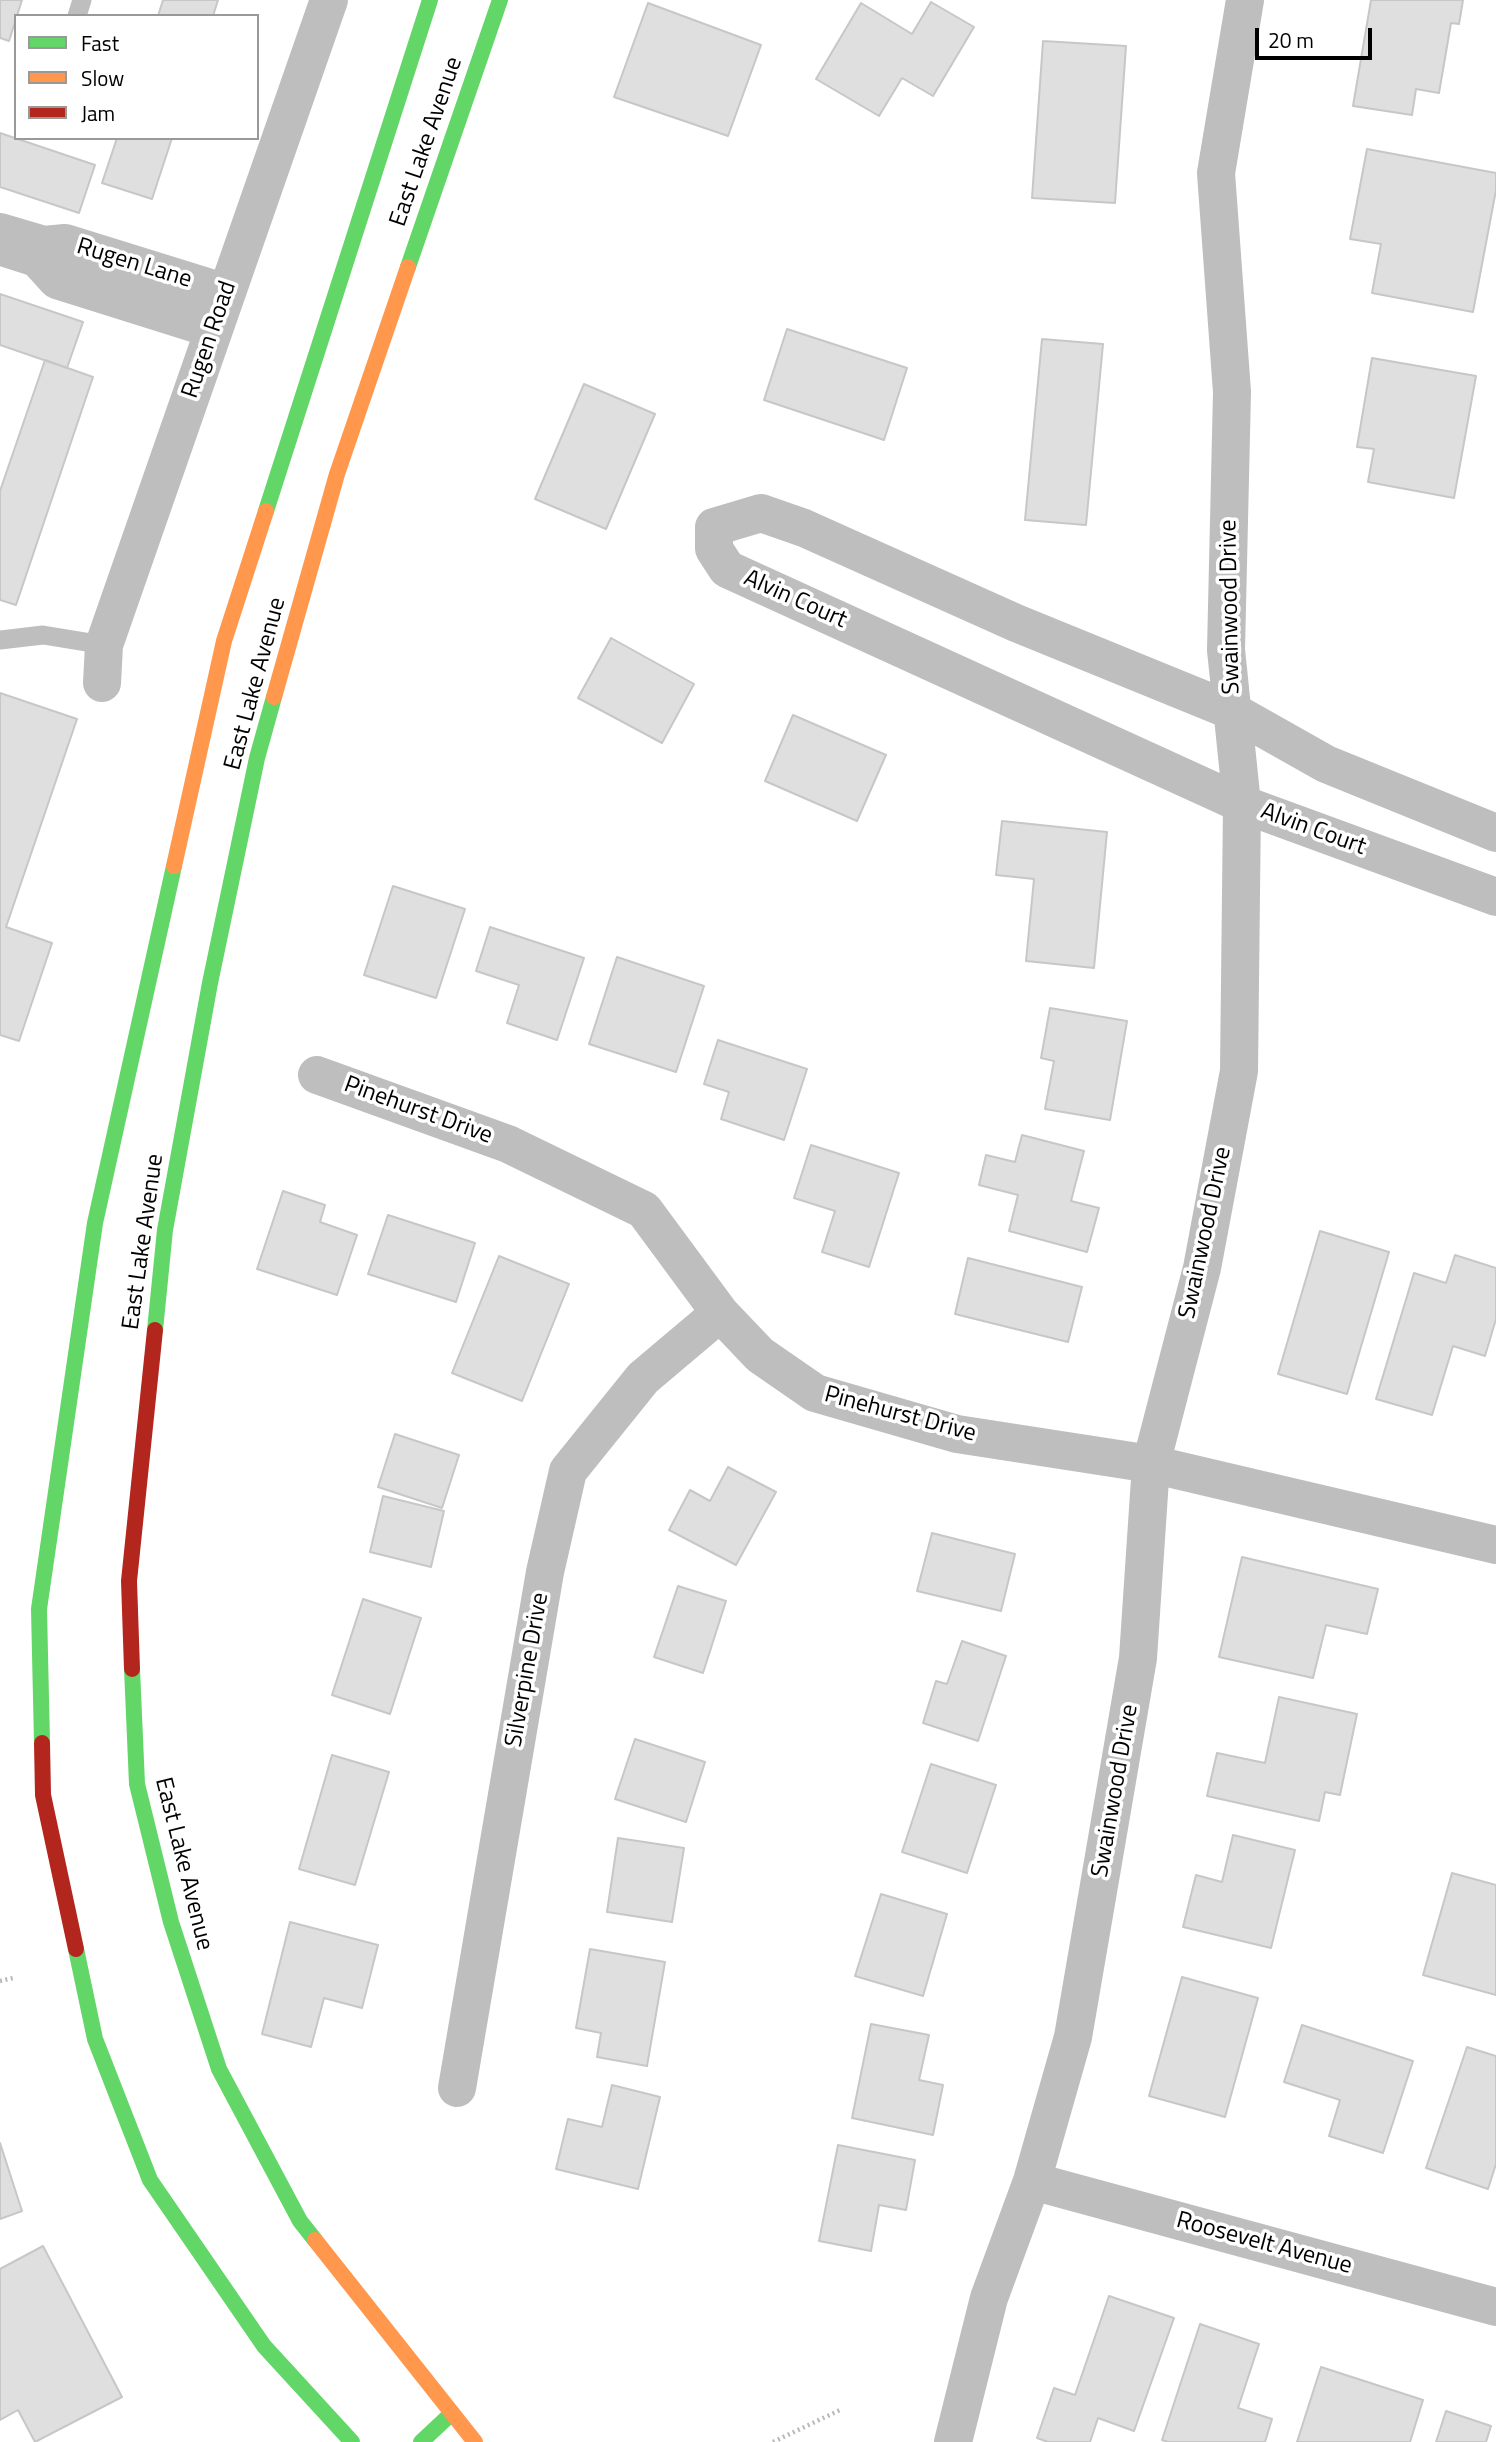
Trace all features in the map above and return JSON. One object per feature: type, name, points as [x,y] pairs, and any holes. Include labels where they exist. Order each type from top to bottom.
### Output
[{"type":"main road","name":"East Lake Avenue","points":[[352,2442],[264,2346],[150,2180],[95,2039],[43,1795],[39,1609],[95,1223],[224,641],[430,0]]},
{"type":"main road","name":"East Lake Avenue","points":[[475,2442],[300,2221],[219,2068],[171,1922],[137,1784],[130,1581],[165,1230],[210,983],[257,758],[337,474],[500,0]]},
{"type":"main road","points":[[421,2442],[452,2413]]},
{"type":"street","name":"Rugen Road","points":[[102,683],[104,645],[330,0]]},
{"type":"street","name":"Swainwood Drive","points":[[953,2442],[989,2298],[1032,2181],[1073,2037],[1138,1658],[1151,1464],[1202,1268],[1239,1071],[1242,804],[1226,650],[1232,392],[1216,173],[1245,0]]},
{"type":"street","name":"Rugen Lane","points":[[0,232],[44,245],[65,243],[226,293]]},
{"type":"street","name":"Rugen Lane","points":[[0,246],[37,258],[57,280],[213,330]]},
{"type":"street","name":"Alvin Court","points":[[1496,833],[1326,764],[1232,711],[1016,623],[804,528],[761,513],[714,527],[714,549],[727,569],[1242,804],[1496,897]]},
{"type":"street","name":"Pinehurst Drive","points":[[317,1075],[508,1144],[644,1210],[720,1313],[760,1355],[815,1393],[957,1434],[1151,1464],[1496,1545]]},
{"type":"street","name":"Silverpine Drive","points":[[457,2088],[545,1572],[568,1471],[643,1378],[720,1313]]},
{"type":"street","name":"Roosevelt Avenue","points":[[1032,2181],[1496,2307]]},
{"type":"lane","points":[[0,640],[43,635],[104,645]]},
{"type":"path","points":[[0,1981],[13,1978]]},
{"type":"path","points":[[773,2442],[840,2410]]},
{"type":"building","points":[[0,0],[22,0],[18,14],[14,14],[9,41],[0,38]]},
{"type":"building","points":[[163,0],[218,0],[214,14],[159,14]]},
{"type":"building","points":[[1371,0],[1463,0],[1459,24],[1451,23],[1439,93],[1416,89],[1412,115],[1353,106]]},
{"type":"building","points":[[931,2],[974,27],[933,96],[902,78],[879,116],[816,79],[861,3],[912,34]]},
{"type":"building","points":[[648,3],[761,45],[728,136],[614,97]]},
{"type":"building","points":[[1043,41],[1126,46],[1115,203],[1032,198]]},
{"type":"building","points":[[0,133],[14,140],[95,165],[79,213],[0,187]]},
{"type":"building","points":[[116,140],[171,140],[152,199],[102,183]]},
{"type":"building","points":[[1367,149],[1496,173],[1496,190],[1473,312],[1372,293],[1381,244],[1350,239]]},
{"type":"building","points":[[0,294],[83,322],[67,368],[0,345]]},
{"type":"building","points":[[787,329],[907,368],[884,440],[764,400]]},
{"type":"building","points":[[1042,339],[1103,344],[1086,525],[1025,520]]},
{"type":"building","points":[[1372,358],[1476,376],[1454,498],[1368,482],[1374,449],[1357,447]]},
{"type":"building","points":[[45,360],[93,377],[16,605],[0,600],[0,491]]},
{"type":"building","points":[[584,384],[655,414],[606,529],[535,499]]},
{"type":"building","points":[[611,638],[694,684],[662,743],[578,698]]},
{"type":"building","points":[[0,693],[77,719],[6,927],[52,943],[19,1041],[0,1035]]},
{"type":"building","points":[[793,715],[886,755],[857,821],[765,781]]},
{"type":"building","points":[[1002,821],[1107,832],[1094,968],[1026,961],[1034,879],[996,875]]},
{"type":"building","points":[[393,886],[465,909],[436,998],[364,975]]},
{"type":"building","points":[[490,927],[584,958],[557,1040],[507,1023],[519,985],[476,971]]},
{"type":"building","points":[[617,957],[704,986],[676,1072],[589,1044]]},
{"type":"building","points":[[1050,1008],[1127,1021],[1110,1120],[1045,1109],[1054,1061],[1041,1058]]},
{"type":"building","points":[[718,1040],[807,1069],[784,1140],[721,1119],[729,1092],[704,1084]]},
{"type":"building","points":[[1022,1135],[1084,1151],[1071,1201],[1099,1208],[1087,1252],[1009,1231],[1018,1195],[979,1185],[986,1155],[1015,1162]]},
{"type":"building","points":[[811,1145],[899,1173],[869,1267],[822,1252],[835,1211],[794,1198]]},
{"type":"building","points":[[283,1191],[325,1205],[320,1222],[357,1235],[337,1295],[257,1269]]},
{"type":"building","points":[[388,1215],[475,1243],[456,1302],[368,1274]]},
{"type":"building","points":[[1320,1231],[1389,1252],[1347,1394],[1278,1374]]},
{"type":"building","points":[[1455,1255],[1496,1268],[1496,1319],[1485,1356],[1453,1346],[1432,1415],[1376,1399],[1414,1273],[1446,1283]]},
{"type":"building","points":[[499,1256],[569,1284],[522,1401],[452,1373]]},
{"type":"building","points":[[968,1258],[1082,1287],[1068,1342],[955,1314]]},
{"type":"building","points":[[395,1434],[459,1455],[442,1508],[378,1487]]},
{"type":"building","points":[[728,1467],[776,1492],[736,1565],[669,1530],[690,1490],[710,1501]]},
{"type":"building","points":[[383,1496],[444,1511],[431,1567],[370,1552]]},
{"type":"building","points":[[932,1533],[1015,1554],[1001,1611],[917,1591]]},
{"type":"building","points":[[1242,1557],[1378,1589],[1367,1634],[1326,1625],[1313,1678],[1219,1657]]},
{"type":"building","points":[[678,1586],[726,1601],[703,1673],[654,1657]]},
{"type":"building","points":[[363,1599],[421,1618],[390,1714],[332,1695]]},
{"type":"building","points":[[962,1641],[1006,1656],[978,1741],[923,1723],[936,1681],[947,1684]]},
{"type":"building","points":[[1279,1697],[1357,1714],[1340,1795],[1325,1792],[1319,1821],[1207,1796],[1217,1753],[1265,1763]]},
{"type":"building","points":[[635,1739],[705,1762],[686,1822],[615,1799]]},
{"type":"building","points":[[332,1755],[389,1772],[355,1885],[299,1869]]},
{"type":"building","points":[[931,1764],[996,1785],[967,1873],[902,1852]]},
{"type":"building","points":[[1233,1835],[1295,1850],[1271,1948],[1183,1927],[1196,1875],[1222,1882]]},
{"type":"building","points":[[618,1838],[684,1848],[672,1922],[607,1912]]},
{"type":"building","points":[[1452,1873],[1496,1885],[1496,1995],[1423,1975]]},
{"type":"building","points":[[881,1894],[947,1914],[923,1996],[855,1976]]},
{"type":"building","points":[[290,1922],[378,1945],[362,2008],[324,1998],[311,2047],[262,2034]]},
{"type":"building","points":[[590,1949],[665,1962],[647,2066],[597,2057],[601,2033],[576,2028]]},
{"type":"building","points":[[1182,1977],[1258,1998],[1225,2117],[1149,2096]]},
{"type":"building","points":[[871,2024],[929,2035],[919,2080],[943,2085],[933,2135],[852,2118]]},
{"type":"building","points":[[1302,2025],[1413,2061],[1383,2153],[1329,2136],[1340,2100],[1284,2082]]},
{"type":"building","points":[[1467,2047],[1496,2056],[1496,2164],[1488,2189],[1426,2168]]},
{"type":"building","points":[[612,2085],[660,2097],[638,2189],[556,2169],[568,2119],[602,2127]]},
{"type":"building","points":[[0,2143],[22,2211],[0,2219]]},
{"type":"building","points":[[838,2145],[915,2160],[906,2210],[879,2205],[871,2251],[819,2241]]},
{"type":"building","points":[[43,2246],[122,2397],[35,2442],[18,2410],[0,2420],[0,2269]]},
{"type":"building","points":[[1109,2296],[1174,2318],[1134,2431],[1098,2418],[1090,2442],[1048,2442],[1037,2438],[1054,2388],[1075,2395]]},
{"type":"building","points":[[1200,2324],[1259,2344],[1238,2408],[1272,2419],[1265,2442],[1162,2440]]},
{"type":"building","points":[[1321,2367],[1423,2400],[1410,2442],[1297,2442]]},
{"type":"building","points":[[1446,2411],[1491,2426],[1486,2442],[1436,2442]]},
{"type":"traffic: fast","points":[[266,511],[430,0]]},
{"type":"traffic: fast","points":[[408,267],[500,0]]},
{"type":"traffic: fast","points":[[155,1330],[165,1230],[210,983],[257,758],[274,697]]},
{"type":"traffic: fast","points":[[42,1743],[39,1609],[95,1223],[174,866]]},
{"type":"traffic: fast","points":[[132,1669],[137,1784],[171,1922],[219,2069],[300,2221],[315,2240]]},
{"type":"traffic: fast","points":[[76,1949],[95,2039],[150,2180],[264,2346],[352,2442]]},
{"type":"traffic: fast","points":[[421,2442],[452,2413]]},
{"type":"traffic: slow","points":[[274,697],[337,474],[408,267]]},
{"type":"traffic: slow","points":[[174,866],[224,641],[266,511]]},
{"type":"traffic: slow","points":[[315,2240],[475,2442]]},
{"type":"traffic: jam","points":[[132,1669],[129,1581],[155,1330]]},
{"type":"traffic: jam","points":[[42,1743],[43,1795],[76,1949]]}]
